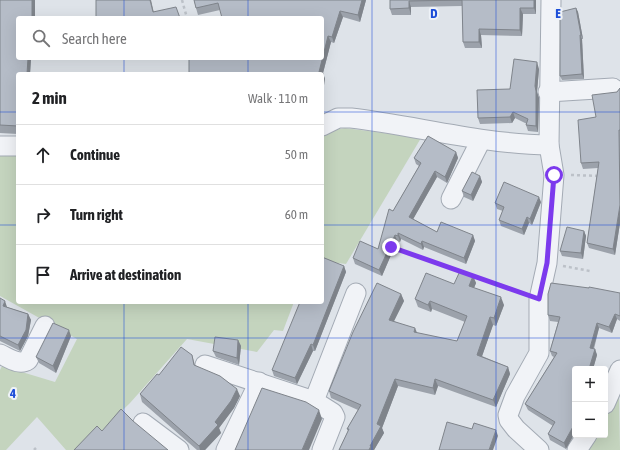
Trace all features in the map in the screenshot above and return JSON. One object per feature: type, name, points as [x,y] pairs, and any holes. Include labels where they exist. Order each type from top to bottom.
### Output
[{"type":"street","points":[[539,450],[516,429],[509,420],[508,415],[515,396],[539,353],[539,299],[547,263],[554,175],[549,145],[548,92],[551,0]]},
{"type":"street","points":[[548,92],[613,88]]},
{"type":"street","points":[[324,125],[338,118],[351,118],[481,140],[523,145],[549,145]]},
{"type":"street","points":[[451,199],[481,140]]},
{"type":"street","points":[[0,146],[16,146]]},
{"type":"street","points":[[314,401],[356,293]]},
{"type":"street","points":[[0,354],[21,363],[25,362],[28,360],[45,326]]},
{"type":"street","points":[[205,365],[314,401],[333,413],[335,417],[322,450]]},
{"type":"street","points":[[606,402],[620,370]]},
{"type":"street","points":[[226,450],[259,382]]},
{"type":"street","points":[[143,423],[179,450]]},
{"type":"street","points":[[577,450],[585,438]]},
{"type":"path","points":[[182,0],[186,16]]},
{"type":"path","points":[[554,175],[605,176]]},
{"type":"path","points":[[391,247],[539,299]]},
{"type":"path","points":[[547,263],[590,271]]},
{"type":"green space","points":[[345,128],[421,138],[346,264],[324,261],[324,132]]},
{"type":"green space","points":[[0,156],[16,156],[16,304],[293,304],[283,331],[274,330],[257,352],[187,339],[130,403],[82,450],[66,450],[37,417],[6,450],[0,450],[0,370],[2,366],[55,382],[77,339],[0,296]]},
{"type":"green space","points":[[619,391],[620,450],[584,450],[591,438],[608,438],[608,409]]},
{"type":"building","points":[[0,0],[32,0],[32,16],[16,16],[16,60],[28,60],[27,72],[16,72],[16,126],[0,125]]},
{"type":"building","points":[[96,0],[150,0],[153,12],[176,7],[179,16],[96,16]]},
{"type":"building","points":[[194,0],[362,0],[358,15],[340,11],[332,37],[328,36],[324,52],[324,16],[221,16],[218,3],[196,8]]},
{"type":"building","points":[[390,0],[462,0],[409,1],[409,8],[390,9]]},
{"type":"building","points":[[462,0],[534,0],[534,8],[520,8],[520,30],[479,29],[479,42],[463,42]]},
{"type":"building","points":[[576,8],[581,35],[582,74],[560,76],[560,12]]},
{"type":"building","points":[[514,59],[537,62],[535,86],[536,126],[526,125],[528,119],[513,112],[510,117],[478,118],[477,90],[510,89]]},
{"type":"building","points":[[189,60],[322,60],[319,72],[189,72]]},
{"type":"building","points":[[620,88],[620,205],[613,249],[587,243],[599,162],[581,163],[578,120],[596,117],[592,95],[617,92]]},
{"type":"building","points":[[428,136],[456,152],[445,177],[435,171],[409,217],[437,232],[441,222],[473,235],[464,258],[422,241],[421,244],[398,233],[398,236],[395,235],[379,270],[353,258],[360,241],[378,249],[389,209],[393,211],[421,163],[414,158]]},
{"type":"building","points":[[472,172],[480,176],[471,195],[462,191]]},
{"type":"building","points":[[504,182],[539,197],[530,219],[527,217],[522,229],[499,220],[504,207],[495,203]]},
{"type":"building","points":[[567,227],[584,231],[581,253],[560,251]]},
{"type":"building","points":[[324,258],[344,266],[313,345],[311,344],[295,378],[272,370],[299,304],[324,304]]},
{"type":"building","points":[[460,271],[473,276],[469,286],[501,297],[494,318],[490,317],[477,355],[508,367],[493,400],[435,379],[433,388],[395,379],[377,424],[381,426],[369,450],[339,450],[349,429],[347,429],[361,405],[329,391],[353,332],[377,283],[401,294],[389,320],[415,328],[414,332],[457,341],[467,316],[430,301],[428,305],[415,299],[426,273],[454,284]]},
{"type":"building","points":[[551,283],[589,287],[620,293],[620,316],[615,314],[609,327],[597,323],[590,348],[595,349],[590,366],[572,366],[572,428],[564,443],[548,434],[555,422],[525,404],[557,353],[550,351],[560,317],[548,315],[548,294]]},
{"type":"building","points":[[0,298],[5,301],[3,306],[28,314],[26,330],[18,345],[0,336]]},
{"type":"building","points":[[53,323],[69,330],[53,366],[36,357]]},
{"type":"building","points":[[215,337],[238,340],[237,358],[213,351]]},
{"type":"building","points":[[181,347],[192,355],[194,365],[220,376],[237,389],[231,401],[215,422],[218,425],[199,446],[140,394],[157,374],[159,375]]},
{"type":"building","points":[[262,388],[306,402],[319,410],[302,450],[235,450]]},
{"type":"building","points":[[121,409],[168,450],[74,450],[97,426],[102,431]]},
{"type":"building","points":[[447,422],[472,429],[474,423],[496,430],[489,450],[439,450]]},
{"type":"route","points":[[391,247],[446,265],[539,299],[547,263],[553,203],[554,175]]}]
